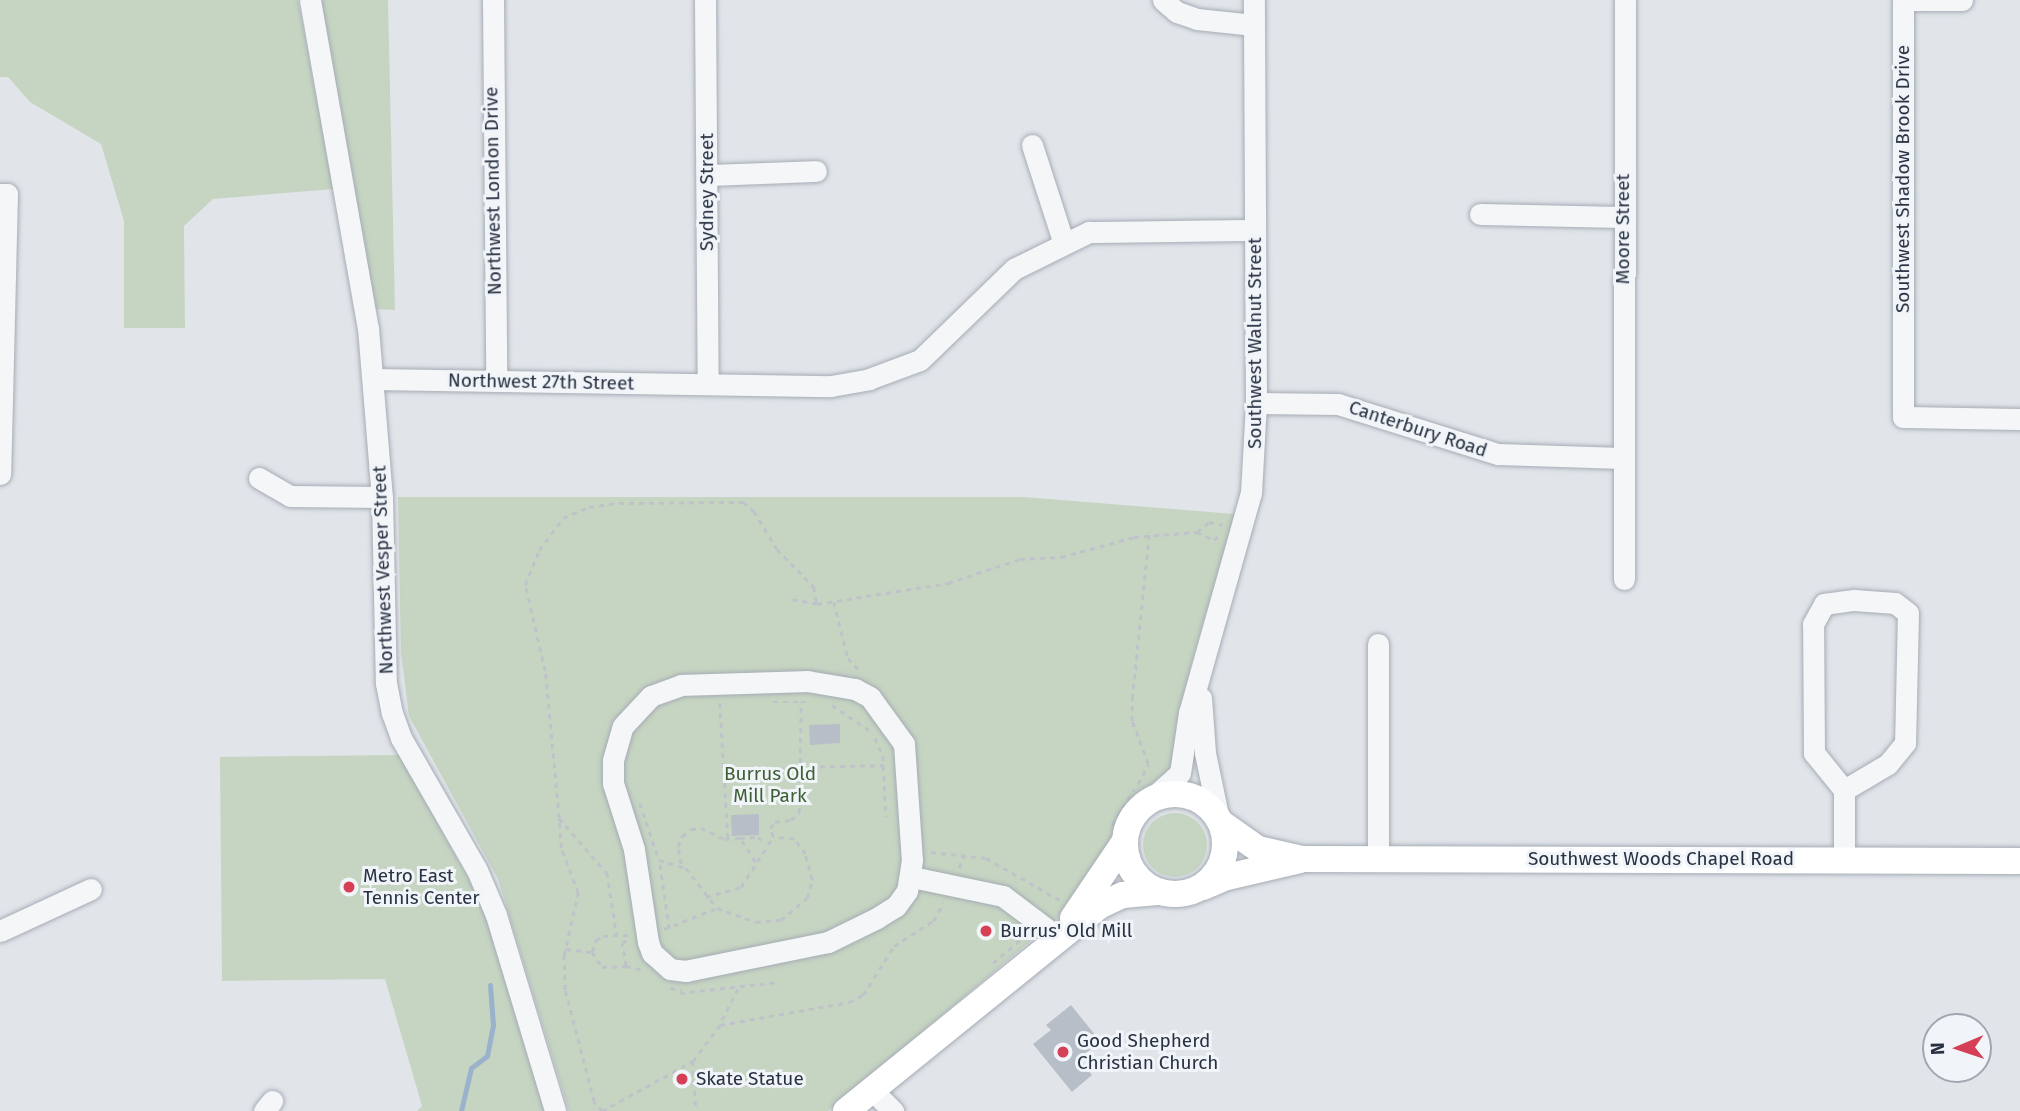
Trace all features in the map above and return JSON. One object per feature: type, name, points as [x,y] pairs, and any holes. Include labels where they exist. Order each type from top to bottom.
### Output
[{"type":"main road","points":[[846,1111],[1059,938],[1118,898],[1160,892],[1193,892],[1218,871],[1225,855],[1220,819],[1198,799],[1182,794],[1150,800],[1117,837],[1059,938]]},
{"type":"main road","name":"Southwest Woods Chapel Road","points":[[1220,819],[1258,849],[1302,859],[2020,861]]},
{"type":"main road","points":[[1117,837],[1133,873],[1160,892]]},
{"type":"main road","name":"Southwest Woods Chapel Road","points":[[1193,892],[1227,877],[1302,859]]},
{"type":"street","name":"Northwest Vesper Street","points":[[310,0],[360,268],[374,379],[382,497],[386,683],[392,713],[401,738],[477,870],[492,904],[555,1111]]},
{"type":"street","name":"Northwest London Drive","points":[[493,0],[496,381]]},
{"type":"street","name":"Sydney Street","points":[[705,0],[708,384]]},
{"type":"street","points":[[1163,0],[1177,12],[1197,19],[1254,25]]},
{"type":"street","name":"Southwest Walnut Street","points":[[1150,800],[1180,772],[1189,713],[1251,493],[1256,403],[1254,0]]},
{"type":"street","name":"Moore Street","points":[[1624,579],[1622,458],[1625,0]]},
{"type":"street","name":"Southwest Shadow Brook Drive","points":[[1962,0],[1903,0],[1903,417],[2020,419]]},
{"type":"street","points":[[1032,145],[1063,241]]},
{"type":"street","points":[[707,175],[816,171]]},
{"type":"street","points":[[0,194],[7,194],[0,474]]},
{"type":"street","points":[[1480,214],[1623,217]]},
{"type":"street","name":"Northwest 27th Street","points":[[374,379],[831,386],[869,379],[920,360],[1014,269],[1063,241],[1089,232],[1255,230]]},
{"type":"street","name":"Canterbury Road","points":[[1256,403],[1338,404],[1498,454],[1622,458]]},
{"type":"street","points":[[259,478],[290,496],[382,497]]},
{"type":"street","points":[[1844,790],[1888,764],[1905,743],[1908,613],[1895,603],[1854,600],[1824,604],[1813,624],[1814,753],[1844,790],[1844,860]]},
{"type":"street","points":[[1378,644],[1378,859]]},
{"type":"street","name":"Southwest Walnut Street","points":[[1200,679],[1205,753],[1220,819]]},
{"type":"street","points":[[807,681],[855,689],[880,706],[904,744],[912,877],[896,906],[828,943],[686,971],[670,969],[652,953],[648,942],[634,849],[612,783],[613,760],[624,726],[651,696],[681,685],[807,681]]},
{"type":"street","points":[[912,877],[1003,895],[1059,938]]},
{"type":"street","points":[[0,930],[91,889]]},
{"type":"street","points":[[872,1090],[893,1111]]},
{"type":"path","points":[[738,989],[720,1025],[693,1062],[602,1111],[594,1102],[572,1026],[565,990],[566,948],[578,893],[561,848],[545,671],[525,585],[538,550],[563,518],[589,507],[619,503],[743,502],[754,511],[778,550],[814,587],[817,604]]},
{"type":"path","points":[[792,600],[817,604],[948,583],[1020,559],[1061,556],[1149,536],[1197,532],[1214,540],[1228,528],[1209,522],[1197,532]]},
{"type":"path","points":[[1117,837],[1118,809],[1148,764],[1132,721],[1132,699],[1149,536]]},
{"type":"path","points":[[773,837],[771,824],[799,813],[800,702],[822,702],[857,718],[875,737],[884,765],[886,817]]},
{"type":"path","points":[[709,703],[721,703],[728,839]]},
{"type":"path","points":[[800,767],[884,765]]},
{"type":"path","points":[[637,796],[659,860],[669,929]]},
{"type":"path","points":[[559,818],[607,873],[617,935]]},
{"type":"path","points":[[706,897],[741,887],[766,843],[773,837],[794,839],[809,863],[812,880],[801,906],[789,916],[764,922],[717,908],[706,897],[681,864],[678,847],[686,831],[701,828],[728,839],[758,837],[766,843]]},
{"type":"path","points":[[740,838],[754,862]]},
{"type":"path","points":[[925,852],[964,855],[1004,865],[1062,902],[1070,893]]},
{"type":"path","points":[[957,875],[964,855]]},
{"type":"path","points":[[659,860],[681,864]]},
{"type":"path","points":[[720,1025],[834,1005],[863,995],[885,957],[933,921],[948,894]]},
{"type":"path","points":[[654,931],[669,929],[717,908]]},
{"type":"path","points":[[566,948],[592,952],[602,967],[626,966],[622,943],[634,934],[596,940],[592,952]]},
{"type":"path","points":[[993,962],[1025,936]]},
{"type":"path","points":[[680,993],[738,989],[778,982]]},
{"type":"path","points":[[693,1062],[696,1111]]},
{"type":"green space","points":[[0,0],[298,0],[334,189],[213,199],[184,226],[185,328],[124,328],[124,221],[101,144],[30,102],[8,77],[0,77]]},
{"type":"green space","points":[[319,0],[388,0],[395,310],[375,309]]},
{"type":"green space","name":"Burrus Old Mill Park","points":[[398,497],[1024,497],[1235,514],[1190,669],[1177,762],[1127,818],[1112,852],[1070,908],[828,1111],[569,1111],[498,879],[409,716],[401,653]]},
{"type":"green space","name":"Metro East Tennis Center","points":[[400,755],[489,916],[547,1111],[417,1111],[422,1106],[385,979],[222,981],[220,757]]},
{"type":"green space","points":[[1175,813],[1187,815],[1198,822],[1205,833],[1205,857],[1198,868],[1187,875],[1175,877],[1163,875],[1152,868],[1145,857],[1143,845],[1145,833],[1152,822],[1163,815]]},
{"type":"building","points":[[840,724],[840,743],[810,745],[809,725]]},
{"type":"building","points":[[759,814],[759,835],[732,836],[731,815]]},
{"type":"building","name":"Good Shepherd Christian Church","points":[[1071,1005],[1100,1041],[1079,1059],[1092,1075],[1072,1092],[1033,1044],[1051,1030],[1046,1025]]},
{"type":"waterway","points":[[461,1111],[471,1068],[487,1056],[493,1025],[490,985]]},
{"type":"place","name":"Metro East Tennis Center","points":[[349,887]]},
{"type":"place","name":"Burrus' Old Mill","points":[[986,931]]},
{"type":"place","name":"Good Shepherd Christian Church","points":[[1063,1052]]},
{"type":"place","name":"Skate Statue","points":[[682,1079]]}]
